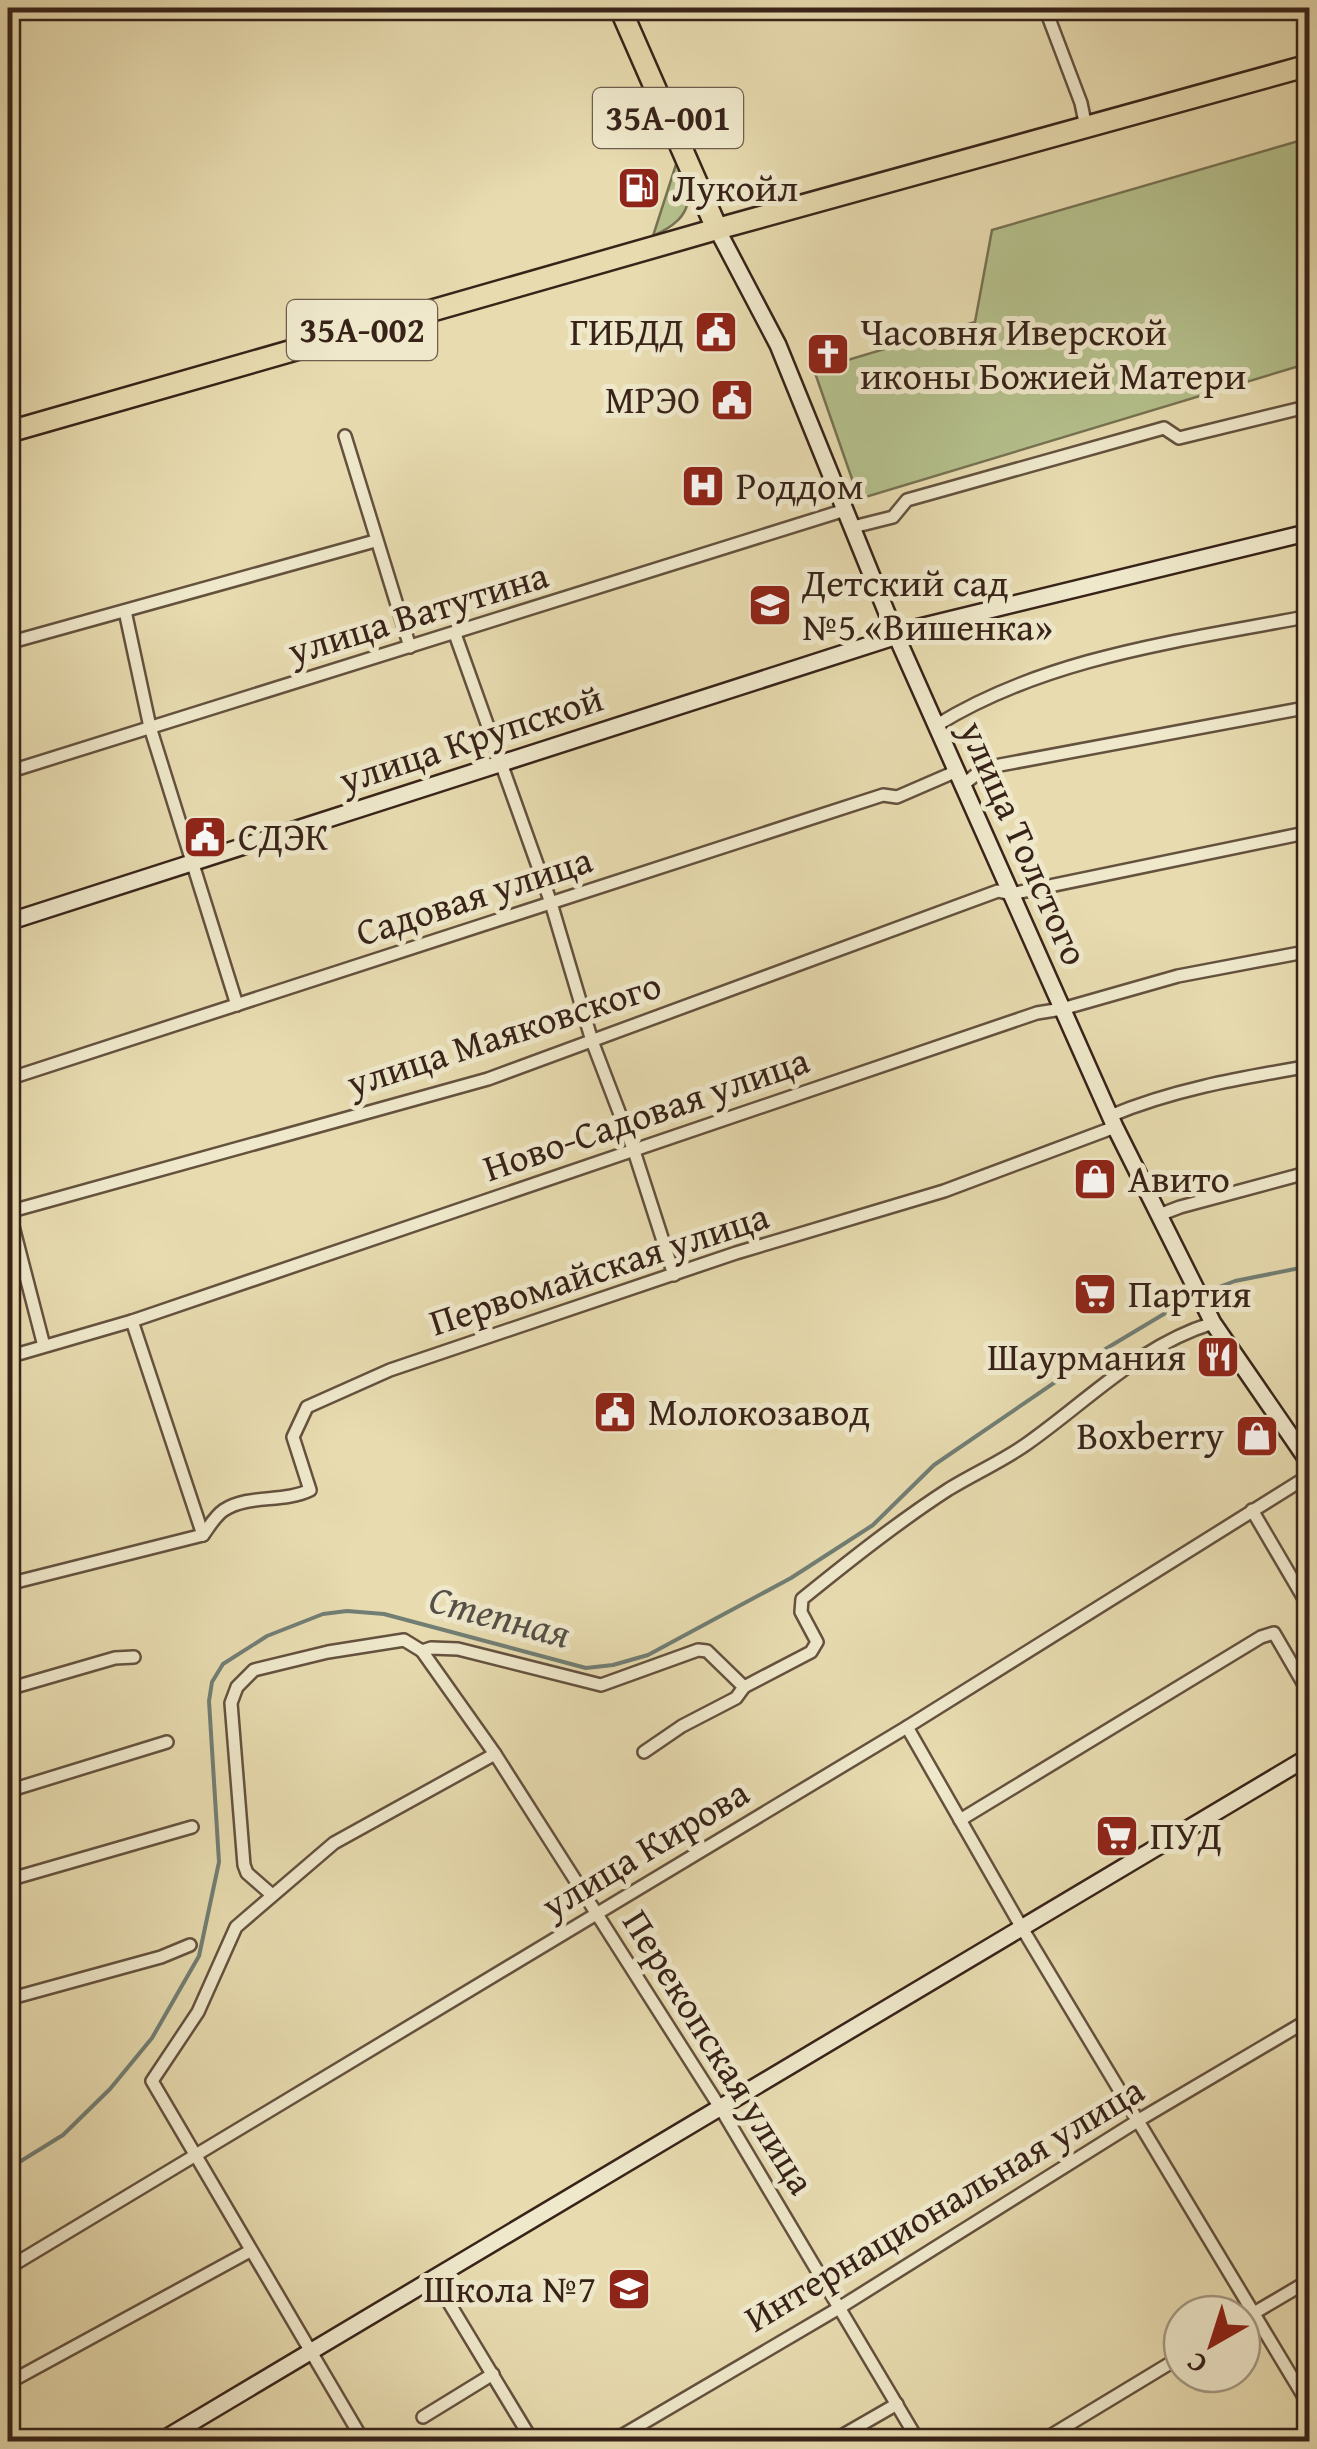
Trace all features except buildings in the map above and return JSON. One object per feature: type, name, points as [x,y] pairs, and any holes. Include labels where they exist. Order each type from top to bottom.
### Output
[{"type":"highway","name":"35А-001","points":[[620,8],[717,228]]},
{"type":"highway","name":"35А-002","points":[[8,432],[717,228],[1310,65]]},
{"type":"main road","name":"улица Толстого","points":[[717,228],[778,345],[896,634],[1112,1122],[1212,1319],[1310,1464]]},
{"type":"main road","name":"улица Крупской","points":[[8,922],[896,634],[1310,532]]},
{"type":"main road","points":[[159,2442],[1310,1756]]},
{"type":"street","points":[[1045,8],[1086,126]]},
{"type":"street","points":[[853,527],[893,517],[907,500],[1164,428],[1179,438],[1310,406]]},
{"type":"street","points":[[346,436],[410,648]]},
{"type":"street","name":"улица Ватутина","points":[[8,772],[845,510]]},
{"type":"street","points":[[8,643],[375,540]]},
{"type":"street","points":[[125,610],[150,727],[237,1005]]},
{"type":"street","points":[[936,726],[1034,678],[1090,659],[1310,616]]},
{"type":"street","points":[[455,634],[499,765],[552,902],[592,1041],[634,1151],[674,1275]]},
{"type":"street","name":"Садовая улица","points":[[8,1079],[884,794],[897,797],[984,768],[1310,707]]},
{"type":"street","name":"улица Маяковского","points":[[8,1210],[488,1079],[998,890],[1012,894],[1310,832]]},
{"type":"street","name":"Ново-Садовая улица","points":[[8,1357],[132,1321],[1037,1012],[1062,1009],[1178,976],[1310,951]]},
{"type":"street","name":"Первомайская улица","points":[[203,1535],[220,1512],[237,1504],[292,1498],[310,1490],[292,1437],[307,1407],[390,1370],[736,1253],[944,1191],[1112,1122],[1150,1099],[1310,1066]]},
{"type":"street","points":[[1159,1215],[1310,1172]]},
{"type":"street","points":[[8,1210],[44,1346]]},
{"type":"street","points":[[644,1752],[682,1726],[736,1698],[744,1687],[812,1652],[817,1642],[800,1612],[802,1599],[826,1580],[952,1487],[1030,1442],[1135,1360],[1212,1319]]},
{"type":"street","points":[[8,1584],[203,1535],[132,1321]]},
{"type":"street","name":"улица Кирова","points":[[8,2268],[907,1727],[1310,1474]]},
{"type":"street","points":[[1252,1510],[1303,1597]]},
{"type":"street","points":[[960,1820],[1261,1637],[1274,1633],[1310,1694]]},
{"type":"street","points":[[270,1894],[247,1874],[244,1864],[230,1703],[237,1686],[254,1670],[362,1645],[404,1640],[422,1650],[458,1650],[601,1685],[698,1650],[707,1651],[744,1687]]},
{"type":"street","name":"Перекопская улица","points":[[422,1650],[496,1754],[721,2108],[919,2442]]},
{"type":"street","points":[[8,1690],[116,1658],[134,1657]]},
{"type":"street","points":[[907,1727],[1022,1928],[1139,2120],[1234,2294]]},
{"type":"street","points":[[8,1791],[168,1742]]},
{"type":"street","points":[[364,2442],[152,2081],[198,2012],[236,1927],[270,1894],[334,1843],[496,1754]]},
{"type":"street","points":[[8,1880],[192,1827]]},
{"type":"street","points":[[8,1999],[190,1945]]},
{"type":"street","name":"Интернациональная улица","points":[[611,2442],[839,2308],[1139,2120],[1310,2019]]},
{"type":"street","points":[[8,2383],[250,2250]]},
{"type":"street","points":[[434,2278],[533,2442]]},
{"type":"street","points":[[1262,2308],[1310,2280]]},
{"type":"street","points":[[1262,2340],[1310,2407]]},
{"type":"street","points":[[1040,2442],[1162,2368]]},
{"type":"street","points":[[423,2418],[492,2374]]},
{"type":"street","points":[[831,2442],[896,2404]]},
{"type":"green space","points":[[1309,138],[1309,363],[859,499],[814,370],[975,322],[992,230]]},
{"type":"green space","points":[[679,155],[687,182],[687,203],[677,221],[653,236]]},
{"type":"waterway","name":"Степная","points":[[1203,1293],[1235,1281],[1310,1266]]},
{"type":"waterway","name":"Степная","points":[[8,2169],[63,2135],[110,2089],[152,2038],[199,1956],[219,1862],[209,1701],[212,1682],[223,1664],[267,1636],[323,1614],[347,1611],[384,1614],[586,1668],[648,1655],[791,1578],[873,1525],[934,1465],[1092,1357],[1194,1296]]},
{"type":"place","name":"Лукойл","points":[[639,188]]},
{"type":"place","name":"ГИБДД","points":[[716,332]]},
{"type":"place","name":"Часовня Иверской иконы Божией Матери","points":[[828,354]]},
{"type":"place","name":"МРЭО","points":[[732,400]]},
{"type":"place","name":"Роддом","points":[[703,486]]},
{"type":"place","name":"Детский сад №5 «Вишенка»","points":[[770,605]]},
{"type":"place","name":"СДЭК","points":[[205,837]]},
{"type":"place","name":"Авито","points":[[1095,1179]]},
{"type":"place","name":"Партия","points":[[1095,1294]]},
{"type":"place","name":"Шаурмания","points":[[1218,1357]]},
{"type":"place","name":"Молокозавод","points":[[615,1412]]},
{"type":"place","name":"Boxberry","points":[[1257,1436]]},
{"type":"place","name":"ПУД","points":[[1117,1836]]},
{"type":"place","name":"Школа №7","points":[[629,2289]]}]
